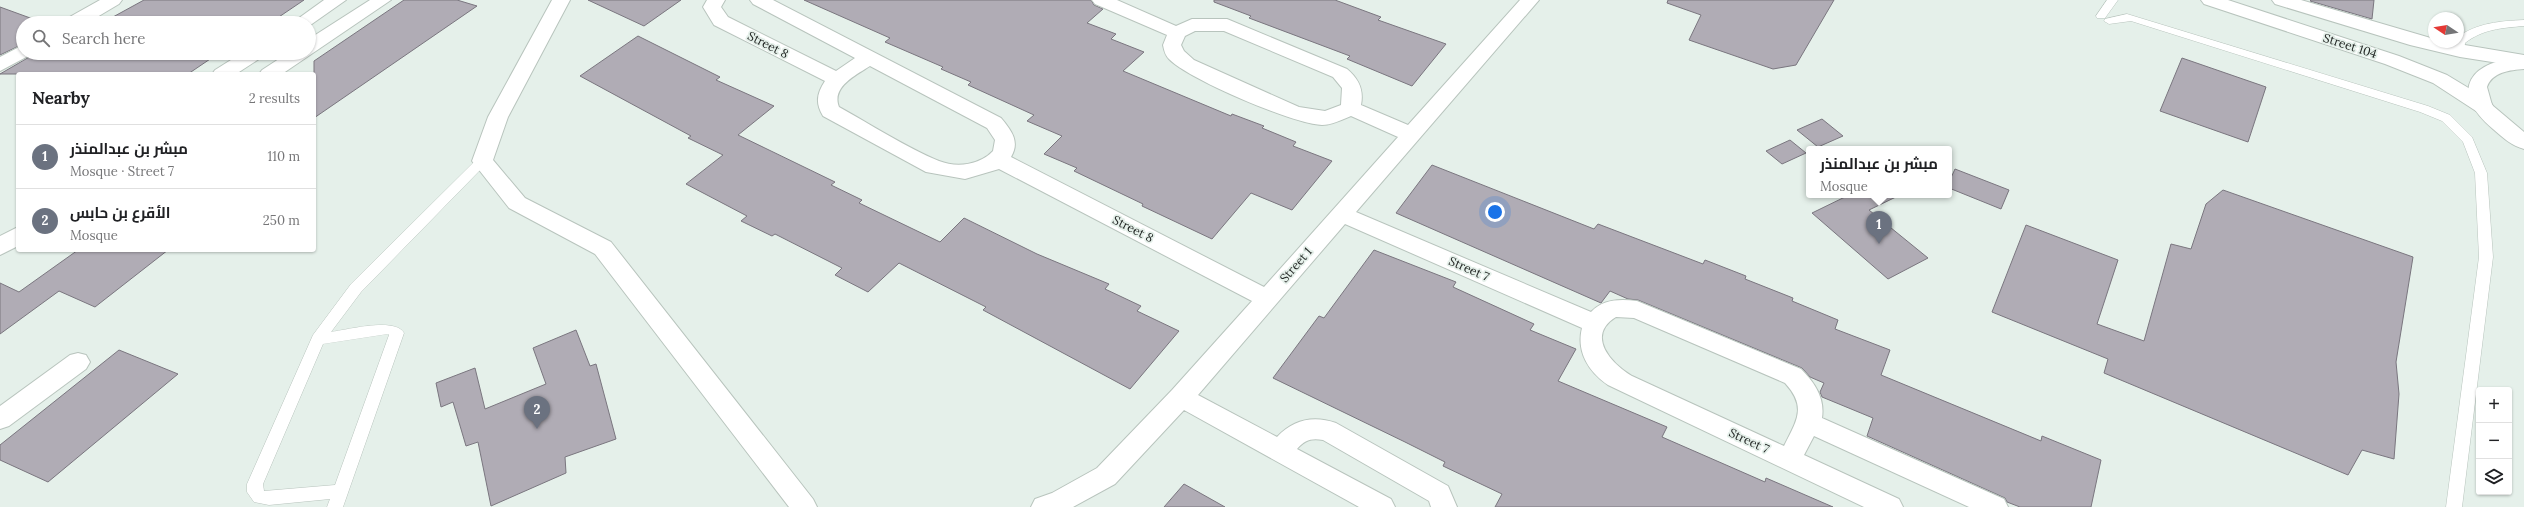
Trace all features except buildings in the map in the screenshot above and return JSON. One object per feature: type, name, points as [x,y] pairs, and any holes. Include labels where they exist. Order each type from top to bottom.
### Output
[{"type":"street","points":[[85,16],[113,0]]},
{"type":"street","points":[[313,16],[337,0]]},
{"type":"street","points":[[316,43],[382,0]]},
{"type":"street","points":[[561,0],[498,117],[482,160],[517,202],[603,248],[804,507]]},
{"type":"street","name":"Street 8","points":[[716,0],[712,7],[721,21],[837,79]]},
{"type":"street","points":[[759,0],[994,123],[1003,131],[1006,141],[1005,149],[999,160],[986,167],[969,171],[950,172],[933,167],[830,111],[826,103],[827,92],[837,79],[868,58]]},
{"type":"street","points":[[1101,0],[1177,33]]},
{"type":"street","name":"Street 1","points":[[1056,505],[1106,476],[1181,397],[1530,0]]},
{"type":"street","name":"Street 104","points":[[2210,0],[2370,52],[2440,79],[2483,106]]},
{"type":"street","name":"Street 104","points":[[2281,0],[2371,27],[2460,51],[2524,62]]},
{"type":"street","points":[[1350,108],[1352,89],[1350,81],[1340,73],[1227,25],[1192,25],[1177,33],[1172,45],[1175,54],[1187,64],[1299,115],[1322,118],[1335,115],[1350,108],[1412,134]]},
{"type":"street","points":[[2370,52],[2385,50],[2386,41],[2371,27]]},
{"type":"street","points":[[0,64],[16,55]]},
{"type":"street","points":[[227,72],[245,60]]},
{"type":"street","points":[[273,72],[291,60]]},
{"type":"street","points":[[2524,62],[2512,63],[2492,68],[2480,77],[2477,90],[2483,106],[2524,152]]},
{"type":"street","points":[[2503,128],[2524,142]]},
{"type":"street","name":"Street 8","points":[[999,160],[1267,299]]},
{"type":"street","name":"Street 7","points":[[1342,214],[1595,324],[1590,337],[1591,347],[1597,361],[1610,374],[1624,383],[1890,507]]},
{"type":"street","points":[[0,247],[16,236]]},
{"type":"street","points":[[1595,324],[1604,313],[1618,308],[1637,310],[1794,376],[1806,388],[1812,399],[1812,409],[1789,460]]},
{"type":"street","points":[[0,419],[78,362]]},
{"type":"street","points":[[1181,397],[1382,507]]},
{"type":"street","points":[[1807,422],[1995,507]]},
{"type":"street","points":[[1280,451],[1297,431],[1311,428],[1327,430],[1439,494],[1444,507]]},
{"type":"lane","points":[[2113,0],[2105,19],[2127,17],[2133,18],[2417,107],[2446,118],[2468,140],[2481,172],[2486,257],[2454,507]]},
{"type":"lane","points":[[2460,51],[2459,42],[2471,31],[2485,27],[2524,23]]},
{"type":"lane","points":[[341,491],[269,499],[259,497],[255,492],[255,484],[318,339],[356,288],[482,160]]},
{"type":"lane","points":[[318,339],[389,329],[397,333],[335,507]]},
{"type":"place","name":"مبشر بن عبدالمنذر","points":[[1879,244]]},
{"type":"place","name":"الأقرع بن حابس","points":[[537,429]]}]
